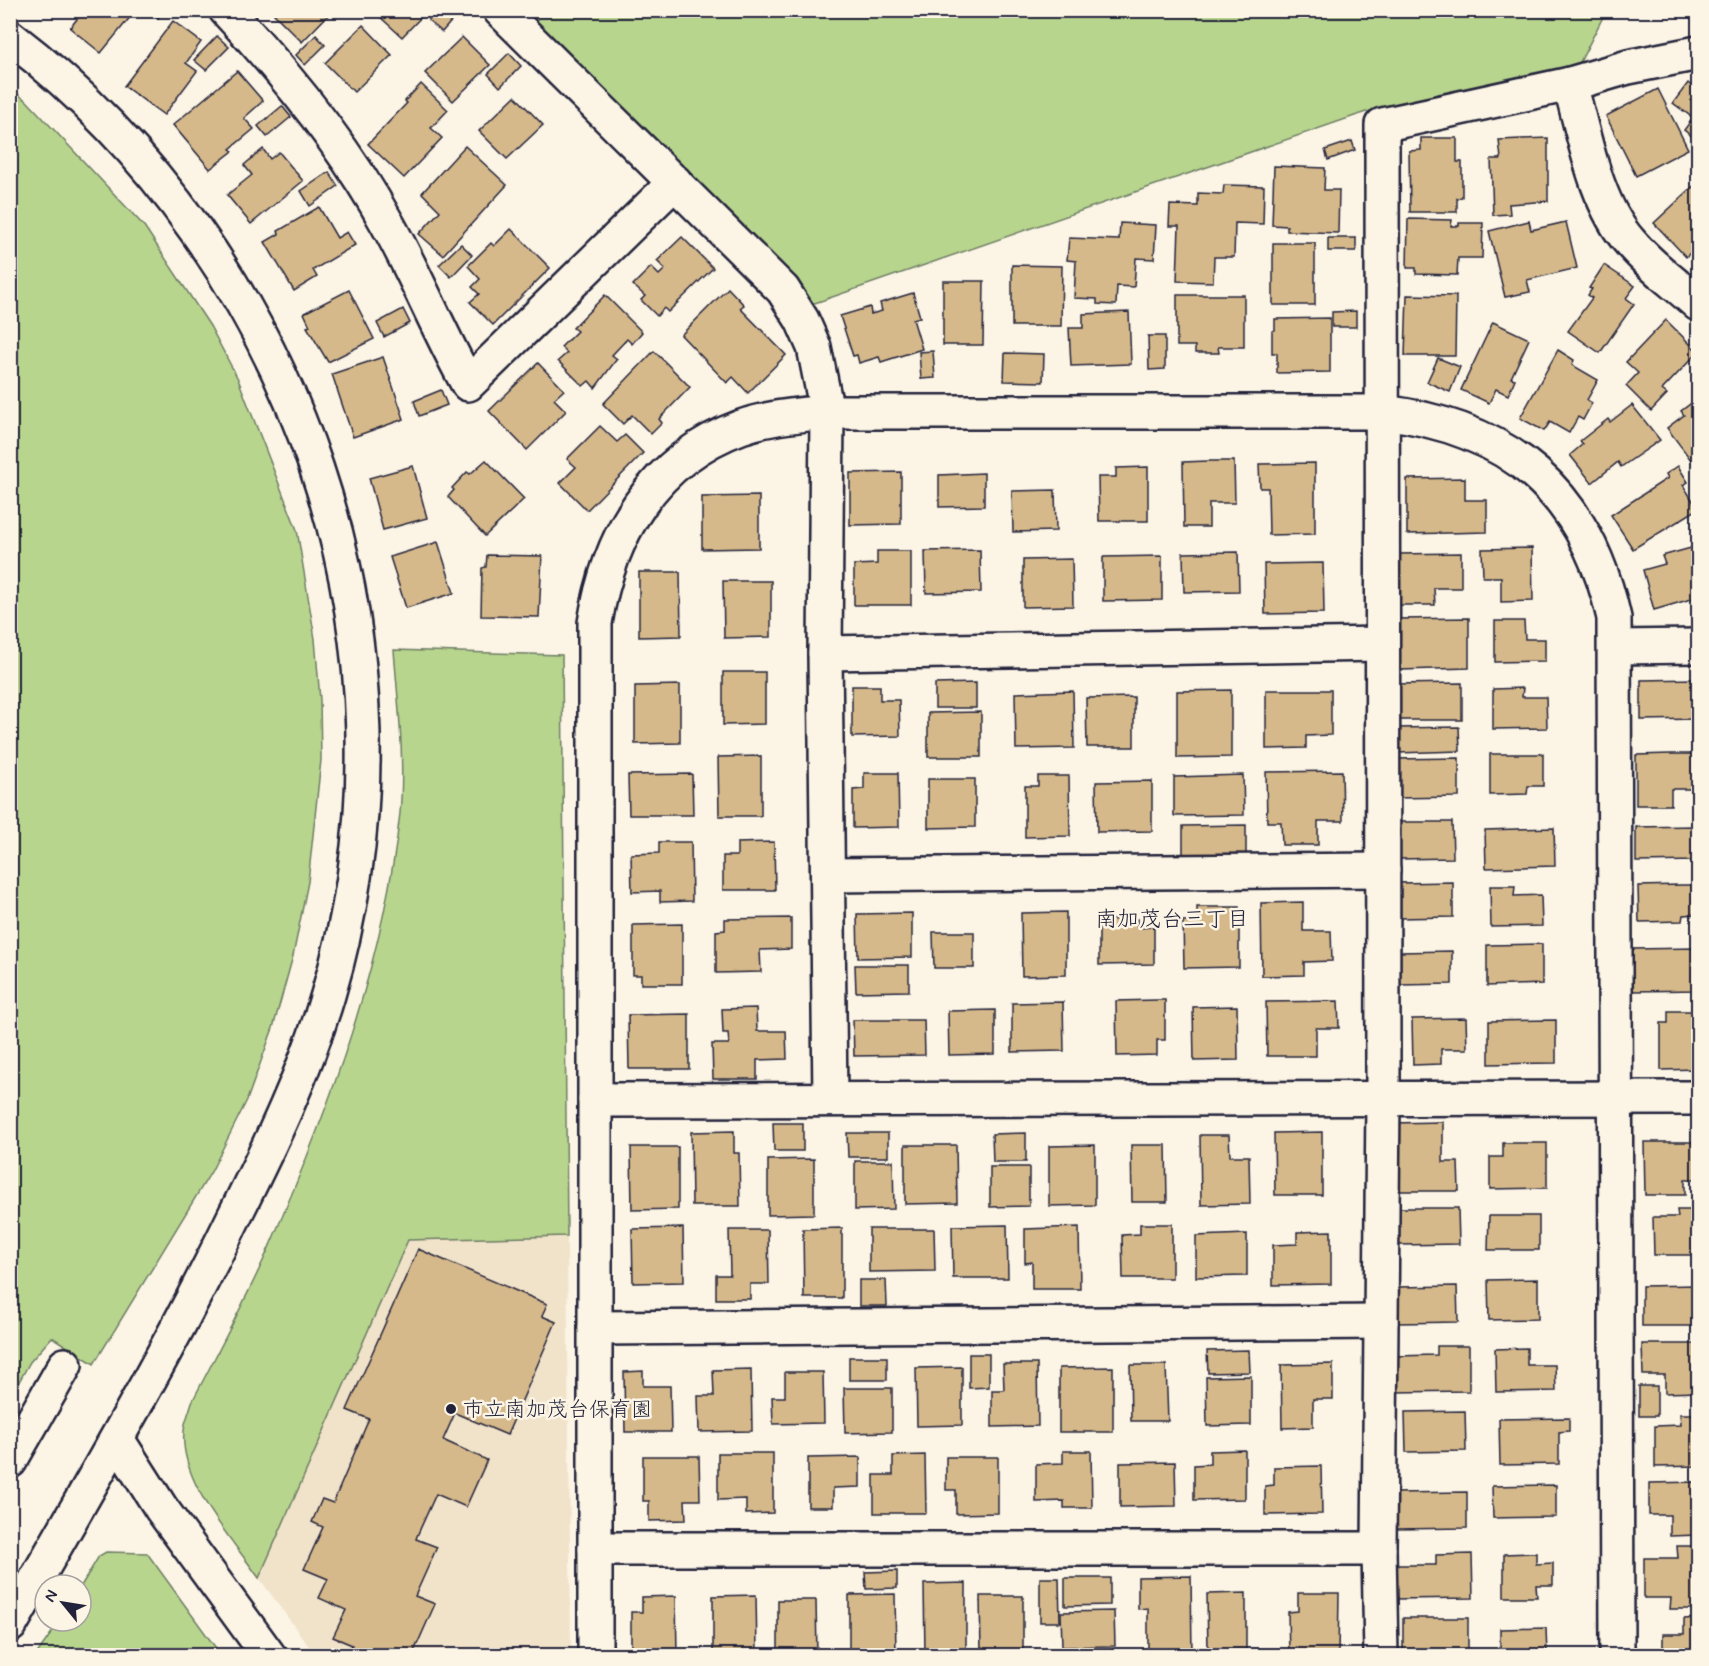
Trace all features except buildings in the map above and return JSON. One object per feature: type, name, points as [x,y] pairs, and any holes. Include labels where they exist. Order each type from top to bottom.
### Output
[{"type":"street","points":[[226,10],[310,106],[350,163],[387,223],[468,384],[675,182]]},
{"type":"street","points":[[500,10],[783,290],[802,320],[814,347],[827,412],[825,652],[830,1099]]},
{"type":"street","points":[[10,37],[90,105],[140,157],[192,222],[225,270],[260,332],[291,397],[326,494],[344,564],[355,636],[362,708],[362,780],[357,852],[346,923],[329,993],[316,1033],[278,1129],[185,1317],[10,1624]]},
{"type":"street","points":[[1381,1656],[1378,1548],[1383,1098],[1382,125],[1570,84],[1628,67],[1698,53]]},
{"type":"street","points":[[1570,84],[1602,195],[1613,219],[1628,241],[1652,266],[1698,304]]},
{"type":"street","points":[[595,1656],[595,623],[601,588],[611,554],[641,502],[686,458],[741,427],[787,416],[827,412],[1382,412],[1418,416],[1456,426],[1492,442],[1525,464],[1554,491],[1576,519],[1594,550],[1606,584],[1614,618],[1616,647],[1617,1656]]},
{"type":"street","points":[[825,652],[1382,644]]},
{"type":"street","points":[[1616,647],[1698,646]]},
{"type":"street","points":[[828,875],[1383,870]]},
{"type":"street","points":[[595,1100],[1698,1098]]},
{"type":"street","points":[[595,1329],[1381,1322]]},
{"type":"street","points":[[10,1461],[64,1365]]},
{"type":"street","points":[[117,1439],[161,1509],[269,1656]]},
{"type":"street","points":[[595,1548],[1378,1548]]},
{"type":"shaded area","name":"市立南加茂台保育園","points":[[567,1236],[571,1655],[315,1655],[259,1578],[408,1240]]},
{"type":"green space","points":[[658,10],[661,14],[695,10],[1606,11],[1579,64],[1366,112],[815,303],[808,302],[521,11]]},
{"type":"green space","points":[[11,89],[27,101],[144,226],[210,326],[238,379],[297,530],[315,639],[320,700],[321,760],[308,882],[293,956],[273,1028],[247,1100],[211,1172],[94,1364],[52,1337],[30,1362],[11,1396]]},
{"type":"green space","points":[[394,650],[562,655],[567,1236],[408,1240],[259,1578],[207,1506],[196,1485],[184,1444],[185,1424],[192,1402],[253,1283],[293,1192],[334,1086],[368,979],[392,869],[400,813],[401,752]]},
{"type":"green space","points":[[106,1552],[147,1553],[221,1655],[36,1655],[52,1633],[93,1633],[93,1573],[89,1573],[99,1556]]},
{"type":"place","name":"市立南加茂台保育園","points":[[451,1409]]},
{"type":"district","name":"南加茂台三丁目","points":[[1172,918]]}]
